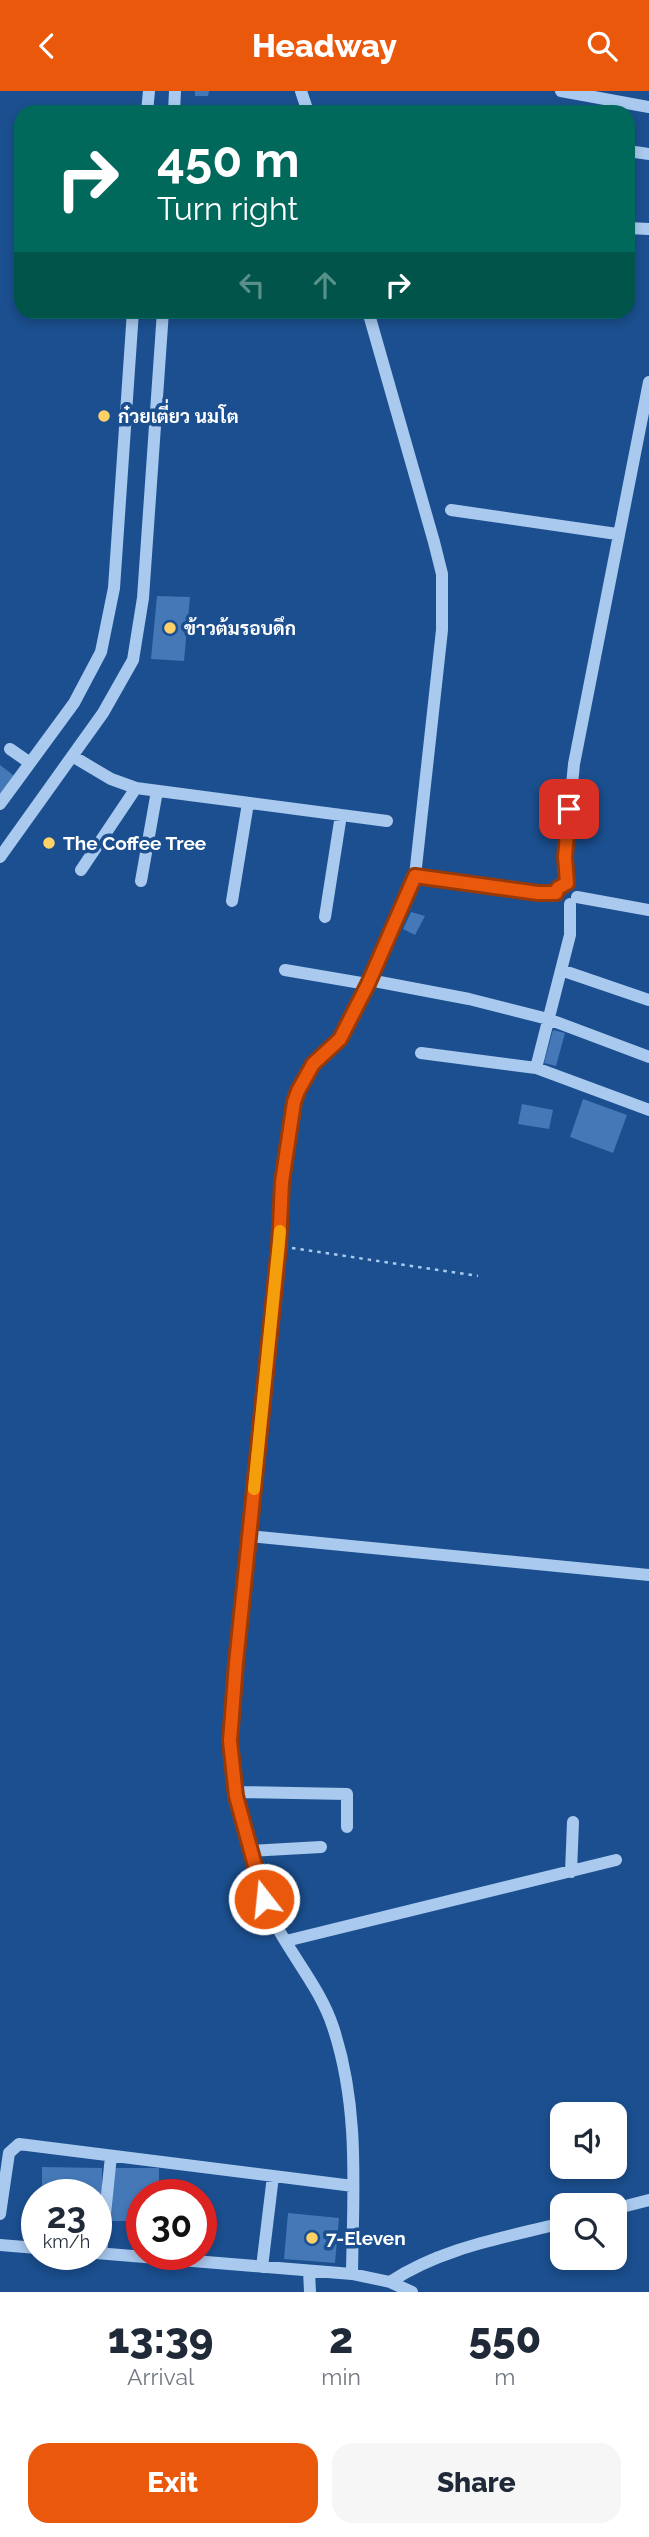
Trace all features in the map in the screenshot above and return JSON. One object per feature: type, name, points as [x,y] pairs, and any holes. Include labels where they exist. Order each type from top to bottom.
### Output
[{"type":"street","points":[[561,91],[649,107]]},
{"type":"street","points":[[0,804],[74,703],[101,652],[114,588],[132,319]]},
{"type":"street","points":[[0,856],[74,757],[133,660],[143,598],[162,319]]},
{"type":"street","points":[[352,2274],[351,2103],[333,2027],[264,1899],[236,1791],[230,1741],[279,1246],[282,1182],[294,1102],[313,1064],[340,1039],[415,876],[442,630],[442,574],[370,319]]},
{"type":"street","points":[[567,883],[566,831],[575,764],[617,534],[649,382]]},
{"type":"street","points":[[451,510],[617,534]]},
{"type":"street","points":[[10,749],[30,763]]},
{"type":"street","points":[[74,757],[111,779],[135,788],[387,821]]},
{"type":"street","points":[[81,870],[135,788]]},
{"type":"street","points":[[141,881],[157,791]]},
{"type":"street","points":[[232,901],[248,803]]},
{"type":"street","points":[[326,917],[341,815]]},
{"type":"street","points":[[415,876],[538,893],[556,893]]},
{"type":"street","points":[[567,883],[558,888],[556,893],[559,901],[564,904],[573,900],[649,910]]},
{"type":"street","points":[[536,1068],[570,935],[576,889],[567,883]]},
{"type":"street","points":[[285,970],[469,999],[548,1019],[649,1057]]},
{"type":"street","points":[[561,970],[649,1000]]},
{"type":"street","points":[[421,1053],[536,1068],[649,1110]]},
{"type":"street","points":[[249,1536],[649,1576]]},
{"type":"street","points":[[236,1791],[347,1794],[347,1827]]},
{"type":"street","points":[[571,1872],[573,1822]]},
{"type":"street","points":[[250,1851],[321,1847]]},
{"type":"street","points":[[286,1941],[616,1860]]},
{"type":"street","points":[[0,2214],[9,2153],[19,2144],[353,2186]]},
{"type":"street","points":[[108,2179],[111,2156]]},
{"type":"street","points":[[262,2267],[273,2176]]},
{"type":"street","points":[[627,2206],[649,2200]]},
{"type":"street","points":[[385,2285],[415,2266],[453,2252],[550,2226]]},
{"type":"street","points":[[0,2245],[21,2247]]},
{"type":"street","points":[[112,2254],[352,2274],[412,2292]]},
{"type":"street","points":[[309,2271],[310,2292]]},
{"type":"path","points":[[279,1246],[478,1276]]},
{"type":"building","points":[[195,91],[209,91],[208,96],[195,96]]},
{"type":"building","name":"ข้าวต้มรอบดึก","points":[[157,596],[190,597],[184,661],[151,659]]},
{"type":"building","points":[[0,765],[17,778],[0,802]]},
{"type":"building","points":[[411,912],[425,916],[415,935],[403,929]]},
{"type":"building","points":[[553,1030],[565,1033],[556,1066],[544,1063]]},
{"type":"building","points":[[583,1099],[627,1115],[613,1153],[570,1137]]},
{"type":"building","points":[[522,1104],[553,1110],[549,1129],[518,1124]]},
{"type":"building","points":[[42,2167],[102,2168],[102,2179],[42,2179]]},
{"type":"building","points":[[110,2168],[159,2168],[159,2179],[126,2179],[126,2221],[112,2221]]},
{"type":"building","name":"7-Eleven","points":[[288,2213],[339,2218],[335,2263],[284,2259]]},
{"type":"slow traffic","points":[[254,1489],[280,1231]]},
{"type":"place","name":"ก๋วยเตี่ยว นมโต","points":[[104,416]]},
{"type":"place","name":"ข้าวต้มรอบดึก","points":[[170,628]]},
{"type":"place","name":"The Coffee Tree","points":[[49,843]]},
{"type":"place","name":"7-Eleven","points":[[312,2238]]},
{"type":"route","points":[[264,1899],[236,1796],[230,1741],[233,1688],[279,1246],[282,1182],[294,1102],[307,1072],[340,1039],[354,1013],[415,876],[538,893],[556,893],[562,884],[567,883],[565,857],[569,809]]}]
